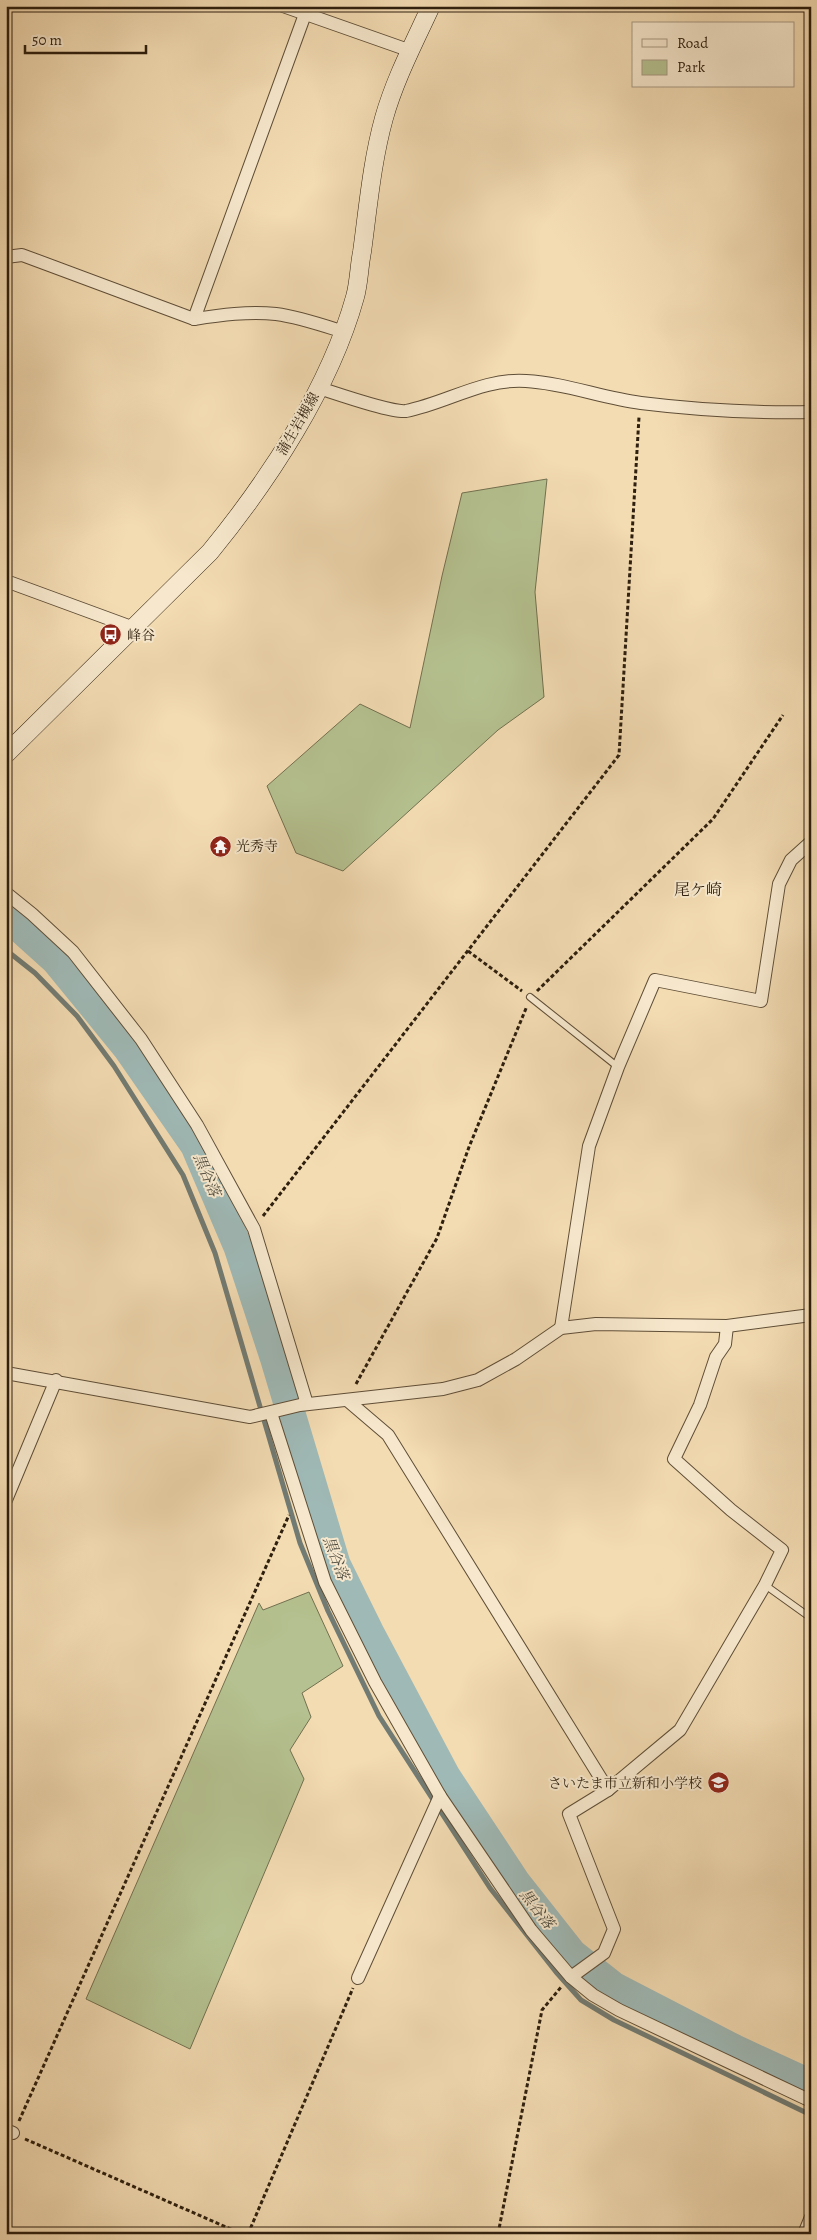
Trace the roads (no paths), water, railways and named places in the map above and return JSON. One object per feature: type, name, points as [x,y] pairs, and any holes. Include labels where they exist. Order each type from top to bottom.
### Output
[{"type":"main road","name":"蒲生岩槻線","points":[[6,754],[210,552],[236,520],[282,452],[319,388],[344,332],[355,295],[384,118],[431,6]]},
{"type":"street","points":[[283,6],[307,10],[411,51]]},
{"type":"street","points":[[194,319],[307,10]]},
{"type":"street","points":[[6,257],[22,256],[194,319],[220,315],[274,314],[301,319],[344,332]]},
{"type":"street","points":[[319,388],[361,401],[404,411],[500,381],[527,381],[576,388],[640,403],[768,413],[811,412]]},
{"type":"street","points":[[6,582],[134,628]]},
{"type":"street","points":[[561,1328],[589,1146],[618,1067],[655,980],[761,1001],[779,884],[791,860],[811,842]]},
{"type":"street","points":[[6,893],[73,952],[140,1039],[198,1125],[254,1228],[303,1405]]},
{"type":"street","points":[[6,1373],[56,1380],[250,1417],[303,1405],[443,1389],[478,1380],[516,1359],[561,1328],[596,1324],[727,1326],[811,1315]]},
{"type":"street","points":[[571,1976],[604,1952],[614,1929],[569,1814],[608,1790],[680,1730],[765,1585],[782,1550],[731,1510],[674,1459],[700,1404],[716,1358],[725,1344],[727,1326]]},
{"type":"street","points":[[6,1500],[56,1380]]},
{"type":"street","points":[[347,1400],[388,1435],[608,1790]]},
{"type":"street","points":[[275,1412],[298,1496],[325,1582],[374,1682],[440,1796],[532,1930],[571,1976],[592,1995],[619,2010],[811,2100]]},
{"type":"street","points":[[358,1978],[440,1796]]},
{"type":"street","points":[[804,2234],[811,2217]]},
{"type":"lane","points":[[530,997],[618,1067]]},
{"type":"lane","points":[[765,1585],[811,1618]]},
{"type":"waterway","points":[[245,6],[249,8]]},
{"type":"waterway","name":"黒谷落","points":[[6,916],[56,961],[127,1048],[195,1146],[238,1247],[275,1360],[336,1564],[369,1631],[446,1776],[516,1882],[572,1953],[615,1987],[735,2049],[811,2084]]},
{"type":"waterway","points":[[6,950],[35,973],[77,1016],[114,1066],[183,1175],[215,1253],[300,1543],[328,1611],[379,1716],[490,1888],[556,1972],[581,2000],[614,2020],[811,2115]]},
{"type":"place","name":"峰谷","points":[[111,635]]},
{"type":"place","name":"光秀寺","points":[[220,846]]},
{"type":"place","name":"さいたま市立新和小学校","points":[[718,1783]]},
{"type":"district","name":"尾ケ崎","points":[[698,890]]}]
